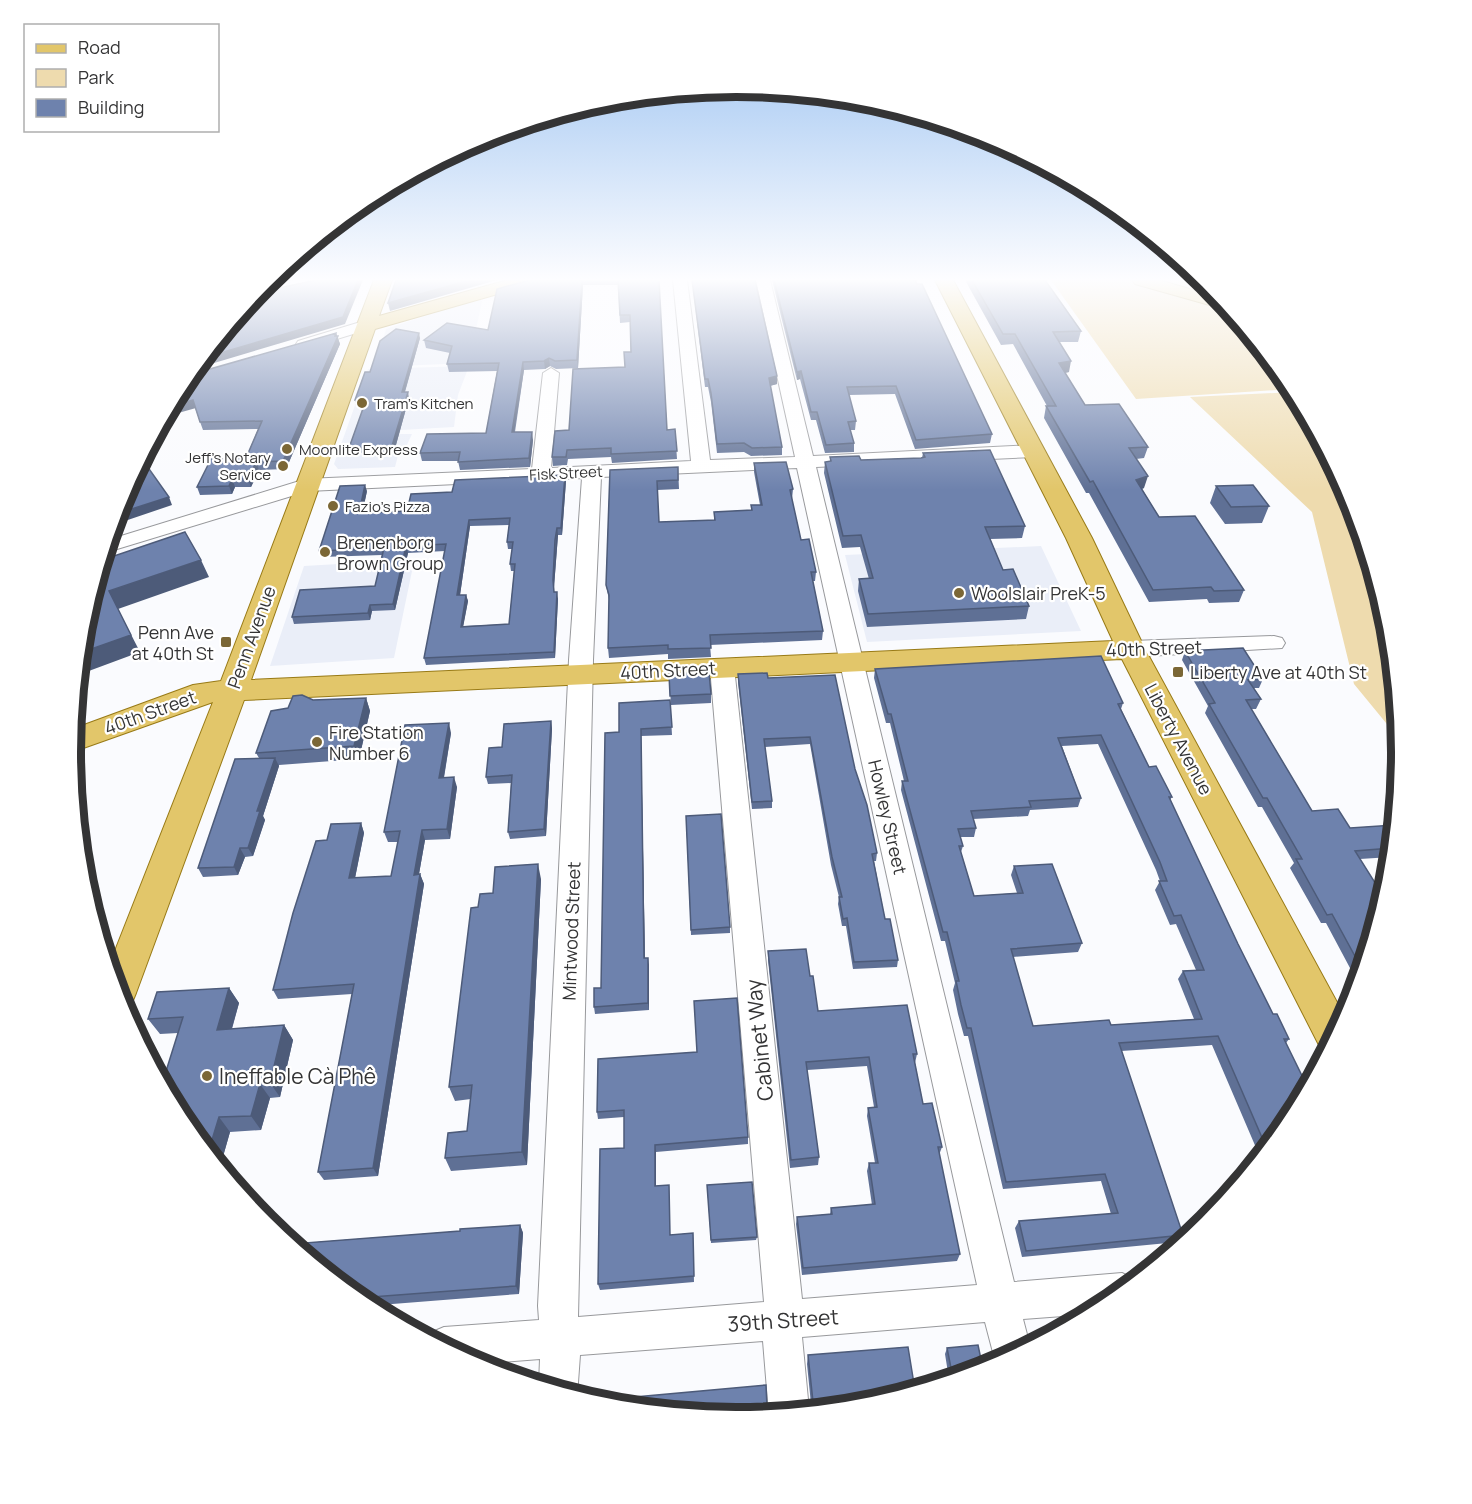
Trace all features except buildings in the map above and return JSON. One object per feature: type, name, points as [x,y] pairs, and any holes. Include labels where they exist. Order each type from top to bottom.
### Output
[{"type":"main road","name":"Penn Avenue","points":[[122,979],[357,350]]},
{"type":"main road","name":"Liberty Avenue","points":[[981,350],[1034,452],[1131,649],[1330,1027]]},
{"type":"main road","name":"40th Street","points":[[81,738],[204,692],[1131,649]]},
{"type":"street","points":[[688,350],[700,467]]},
{"type":"street","name":"Howley Street","points":[[780,350],[1010,1346]]},
{"type":"street","points":[[202,373],[217,370]]},
{"type":"street","points":[[541,474],[551,373]]},
{"type":"street","name":"Fisk Street","points":[[115,544],[306,485],[1034,452]]},
{"type":"street","name":"Mintwood Street","points":[[559,1383],[561,1338],[556,1306],[592,472]]},
{"type":"street","name":"40th Street","points":[[1131,649],[1274,643]]},
{"type":"street","name":"Cabinet Way","points":[[722,667],[783,1290],[782,1357],[788,1405]]},
{"type":"street","name":"39th Street","points":[[461,1346],[1105,1293]]},
{"type":"shaded area","points":[[380,350],[472,350],[469,363],[375,367]]},
{"type":"shaded area","points":[[469,366],[458,395],[454,427],[401,430],[399,434],[412,434],[406,447],[400,448],[395,467],[338,469],[334,464],[368,369]]},
{"type":"shaded area","name":"Woolslair PreK-5","points":[[1041,546],[1081,631],[867,642],[845,555]]},
{"type":"shaded area","points":[[373,562],[407,567],[412,571],[394,658],[270,666],[304,566]]},
{"type":"green space","points":[[1101,350],[1254,350],[1282,390],[1136,399]]},
{"type":"green space","points":[[1284,392],[1303,424],[1341,501],[1369,582],[1385,667],[1390,728],[1354,684],[1312,512],[1190,397]]},
{"type":"place","name":"Tram's Kitchen","points":[[362,403]]},
{"type":"place","name":"Moonlite Express","points":[[287,449]]},
{"type":"place","name":"Jeff's Notary Service","points":[[283,466]]},
{"type":"place","name":"Fazio's Pizza","points":[[333,506]]},
{"type":"place","name":"Brenenborg Brown Group","points":[[325,552]]},
{"type":"place","name":"Woolslair PreK-5","points":[[959,593]]},
{"type":"place","name":"Penn Ave at 40th St","points":[[226,642]]},
{"type":"place","name":"Liberty Ave at 40th St","points":[[1178,672]]},
{"type":"place","name":"Fire Station Number 6","points":[[317,742]]},
{"type":"place","name":"Ineffable Cà Phê","points":[[207,1076]]}]
